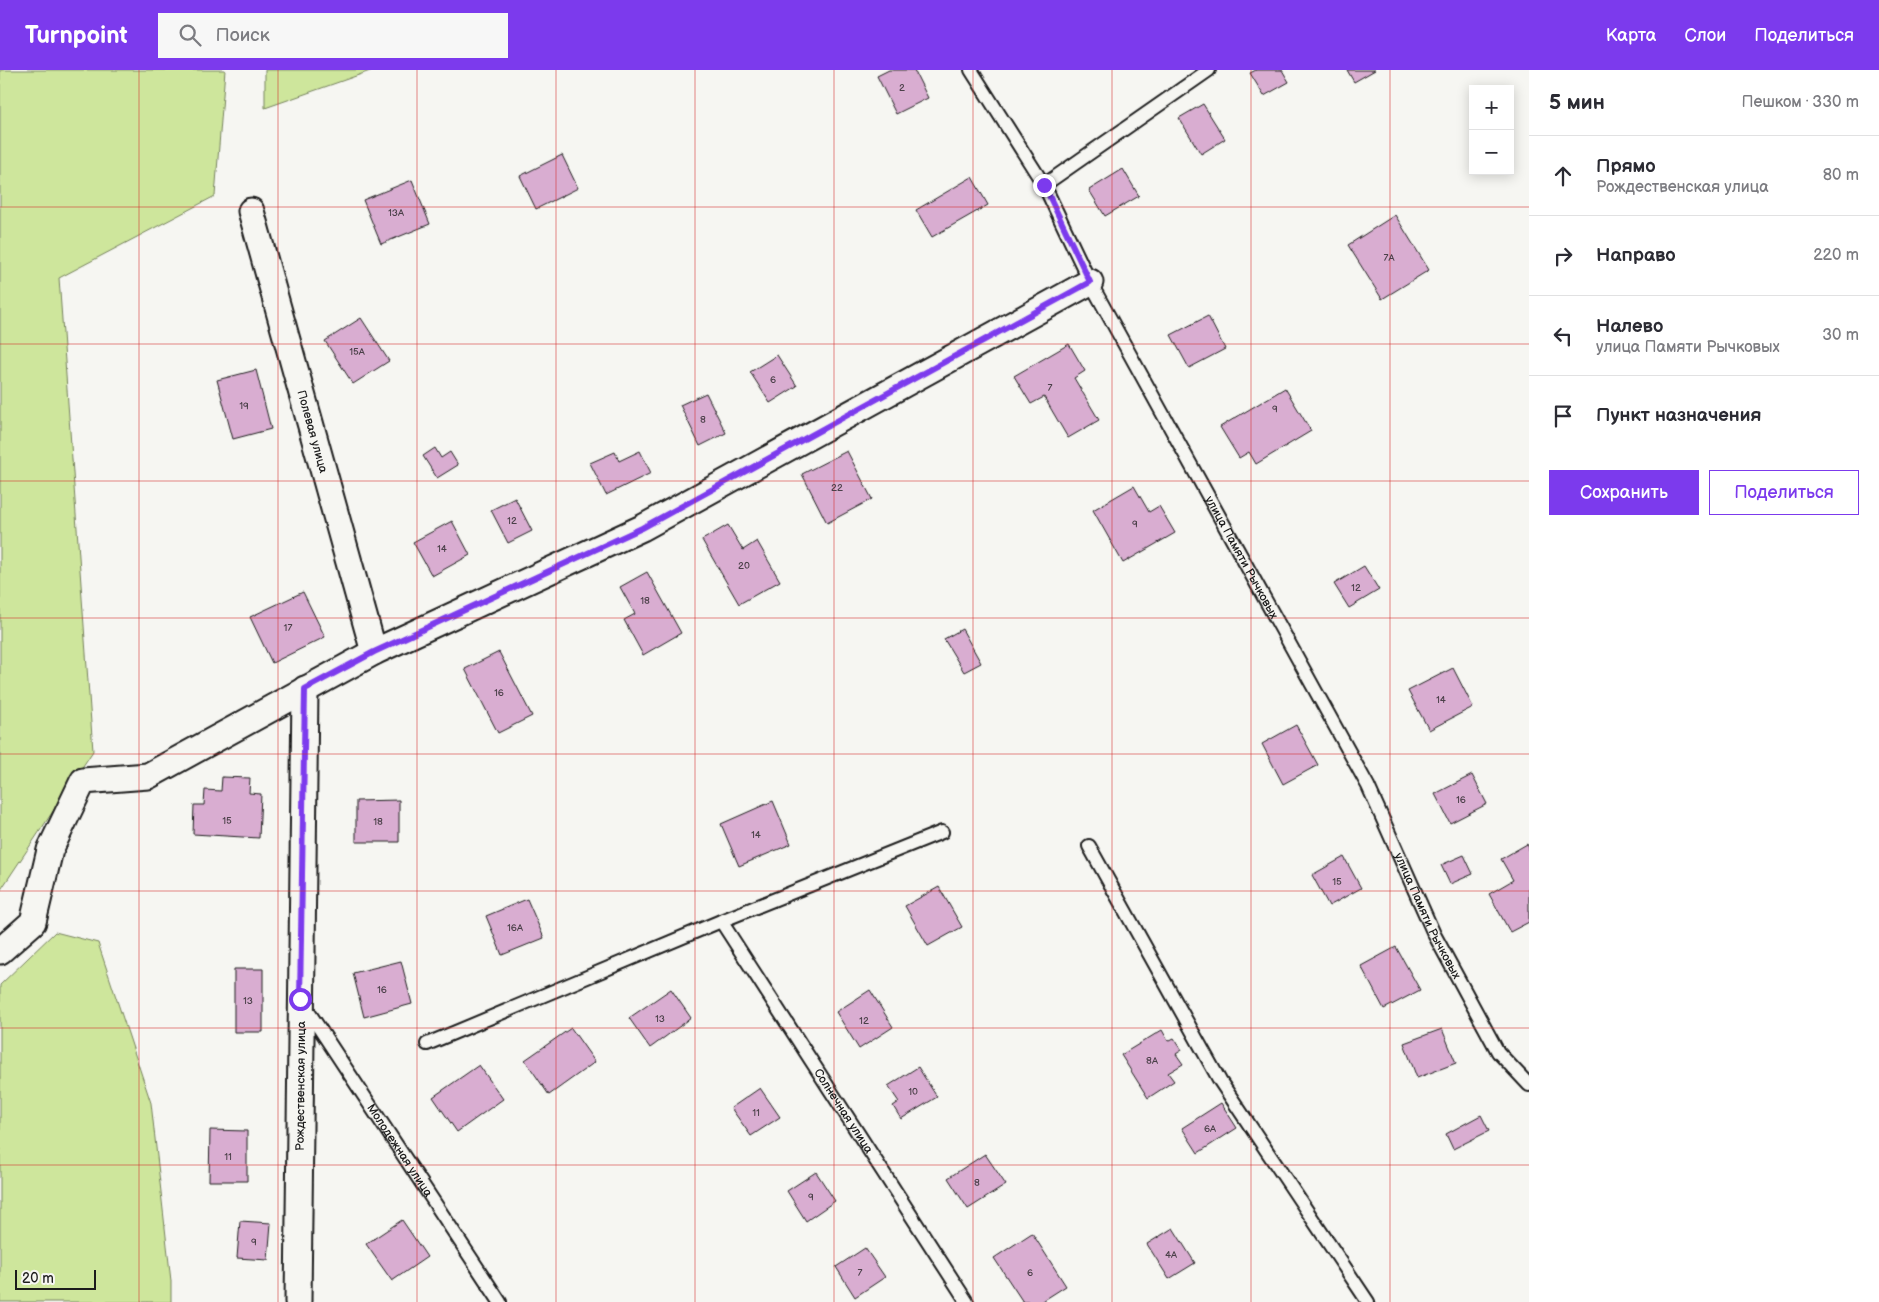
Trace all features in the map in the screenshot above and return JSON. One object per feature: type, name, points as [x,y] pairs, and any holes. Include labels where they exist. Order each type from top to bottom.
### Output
[{"type":"street","name":"Полевая улица","points":[[251,211],[374,652]]},
{"type":"street","points":[[0,951],[33,922],[50,850],[83,781],[148,776],[374,652],[642,528],[1090,282]]},
{"type":"street","name":"Рождественская улица","points":[[298,1302],[305,689]]},
{"type":"lane","name":"улица Памяти Рычковых","points":[[971,70],[1044,185],[1090,282],[1368,786],[1434,934],[1498,1052],[1529,1085]]},
{"type":"lane","points":[[1044,185],[1209,70]]},
{"type":"lane","points":[[427,1044],[721,921],[942,832]]},
{"type":"lane","points":[[1089,846],[1220,1081],[1368,1302]]},
{"type":"lane","name":"Солнечная улица","points":[[721,921],[967,1302]]},
{"type":"lane","name":"Молодежная улица","points":[[300,999],[500,1302]]},
{"type":"green space","points":[[0,70],[225,70],[215,196],[59,278],[93,751],[0,891]]},
{"type":"green space","points":[[265,70],[373,70],[265,108]]},
{"type":"green space","points":[[55,932],[98,943],[151,1103],[171,1281],[171,1302],[0,1302],[0,985]]},
{"type":"building","points":[[889,70],[914,70],[928,98],[896,114],[877,76]]},
{"type":"building","points":[[1256,70],[1282,70],[1289,82],[1264,96],[1250,73]]},
{"type":"building","points":[[1347,70],[1375,70],[1354,82]]},
{"type":"building","points":[[1203,104],[1225,139],[1201,154],[1179,118]]},
{"type":"building","points":[[562,155],[578,188],[536,209],[520,176]]},
{"type":"building","points":[[1123,169],[1139,196],[1105,216],[1089,190]]},
{"type":"building","points":[[972,177],[988,205],[932,237],[916,210]]},
{"type":"building","points":[[412,180],[430,224],[381,244],[363,200]]},
{"type":"building","points":[[1395,215],[1429,270],[1382,299],[1348,245]]},
{"type":"building","points":[[1208,316],[1225,349],[1189,368],[1171,335]]},
{"type":"building","points":[[361,318],[389,361],[353,384],[325,341]]},
{"type":"building","points":[[1069,344],[1085,371],[1074,378],[1099,420],[1068,438],[1044,397],[1031,404],[1014,376]]},
{"type":"building","points":[[777,355],[797,386],[770,403],[750,372]]},
{"type":"building","points":[[256,370],[271,429],[233,439],[217,380]]},
{"type":"building","points":[[1285,388],[1311,431],[1256,464],[1249,452],[1239,458],[1220,427]]},
{"type":"building","points":[[706,393],[726,433],[700,446],[680,405]]},
{"type":"building","points":[[435,448],[441,458],[450,452],[458,465],[437,478],[423,456]]},
{"type":"building","points":[[640,451],[651,473],[606,495],[590,463],[615,452],[619,461]]},
{"type":"building","points":[[847,451],[872,499],[827,523],[802,474]]},
{"type":"building","points":[[1134,486],[1149,512],[1159,506],[1175,533],[1123,563],[1093,510]]},
{"type":"building","points":[[515,498],[532,531],[508,543],[491,510]]},
{"type":"building","points":[[452,521],[470,555],[432,576],[413,542]]},
{"type":"building","points":[[728,525],[743,550],[757,541],[780,581],[739,604],[702,540]]},
{"type":"building","points":[[1364,566],[1379,590],[1349,608],[1334,584]]},
{"type":"building","points":[[647,572],[681,633],[643,655],[624,620],[635,614],[620,587]]},
{"type":"building","points":[[303,592],[325,637],[272,663],[250,617]]},
{"type":"building","points":[[962,629],[981,663],[964,672],[944,639]]},
{"type":"building","points":[[499,652],[532,716],[498,733],[465,669]]},
{"type":"building","points":[[1453,668],[1473,707],[1429,730],[1408,691]]},
{"type":"building","points":[[1296,725],[1318,765],[1283,784],[1262,744]]},
{"type":"building","points":[[1472,775],[1487,804],[1450,823],[1435,794]]},
{"type":"building","points":[[222,777],[250,778],[249,793],[261,794],[259,838],[193,834],[194,805],[204,805],[205,790],[221,791]]},
{"type":"building","points":[[399,800],[399,842],[356,842],[356,801]]},
{"type":"building","points":[[773,801],[791,844],[739,866],[721,824]]},
{"type":"building","points":[[1527,844],[1529,848],[1529,922],[1510,932],[1489,894],[1513,880],[1501,859]]},
{"type":"building","points":[[1464,855],[1473,874],[1450,884],[1441,865]]},
{"type":"building","points":[[1344,857],[1361,888],[1329,906],[1312,875]]},
{"type":"building","points":[[939,887],[962,927],[928,946],[905,906]]},
{"type":"building","points":[[527,899],[544,938],[502,955],[486,916]]},
{"type":"building","points":[[1396,947],[1420,990],[1384,1009],[1361,966]]},
{"type":"building","points":[[401,961],[412,1004],[364,1017],[353,973]]},
{"type":"building","points":[[234,969],[263,969],[263,1032],[234,1032]]},
{"type":"building","points":[[671,989],[691,1018],[650,1048],[629,1018]]},
{"type":"building","points":[[870,990],[893,1027],[859,1049],[836,1012]]},
{"type":"building","points":[[571,1028],[595,1062],[549,1095],[525,1060]]},
{"type":"building","points":[[1442,1029],[1456,1063],[1417,1078],[1404,1043]]},
{"type":"building","points":[[1162,1030],[1168,1041],[1174,1038],[1182,1050],[1176,1054],[1183,1064],[1168,1073],[1174,1081],[1148,1098],[1121,1055]]},
{"type":"building","points":[[479,1065],[503,1099],[457,1132],[433,1097]]},
{"type":"building","points":[[918,1067],[937,1097],[901,1119],[893,1106],[899,1102],[888,1086]]},
{"type":"building","points":[[760,1088],[780,1117],[751,1136],[731,1108]]},
{"type":"building","points":[[1221,1103],[1237,1128],[1198,1153],[1182,1128]]},
{"type":"building","points":[[1481,1115],[1489,1131],[1453,1149],[1446,1134]]},
{"type":"building","points":[[210,1130],[247,1131],[247,1181],[209,1181]]},
{"type":"building","points":[[985,1154],[1006,1185],[968,1209],[948,1178]]},
{"type":"building","points":[[816,1172],[835,1201],[806,1221],[787,1191]]},
{"type":"building","points":[[402,1220],[427,1257],[392,1281],[366,1244]]},
{"type":"building","points":[[240,1221],[271,1223],[268,1260],[237,1258]]},
{"type":"building","points":[[1173,1228],[1195,1263],[1169,1279],[1147,1244]]},
{"type":"building","points":[[1032,1233],[1066,1286],[1041,1302],[1023,1302],[994,1258]]},
{"type":"building","points":[[865,1248],[885,1277],[855,1297],[836,1267]]},
{"type":"route","points":[[300,999],[305,689],[374,652],[642,528],[1090,282],[1044,185]]}]
